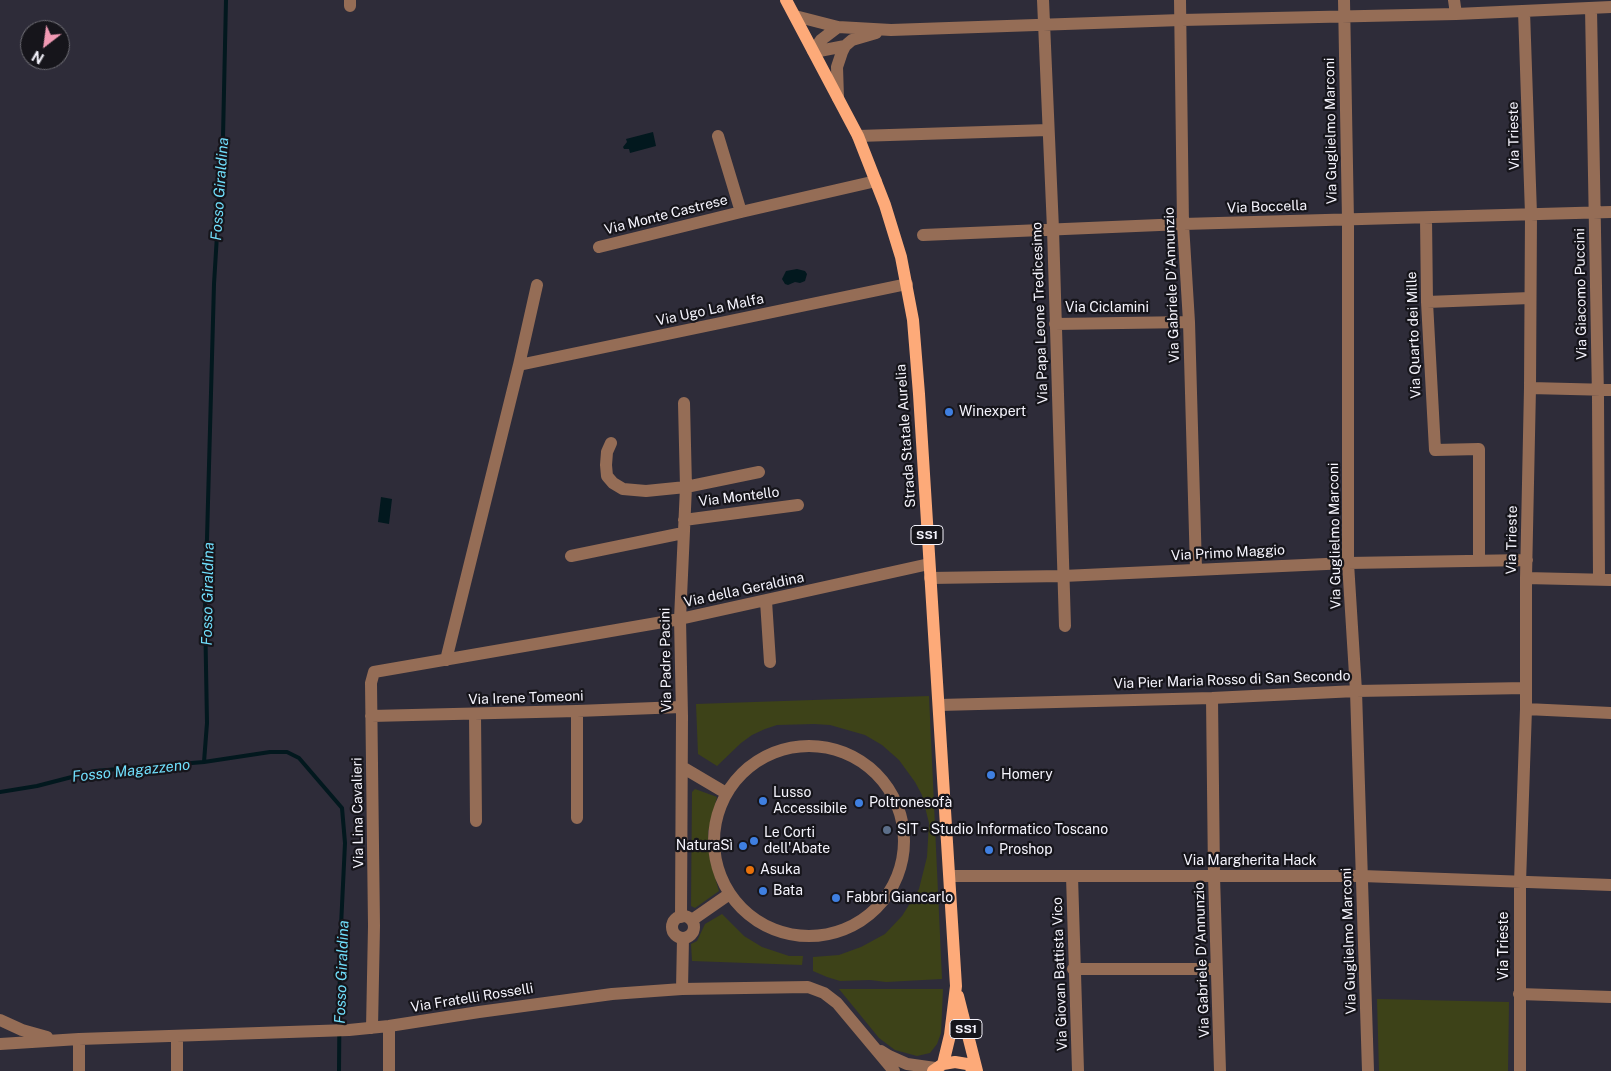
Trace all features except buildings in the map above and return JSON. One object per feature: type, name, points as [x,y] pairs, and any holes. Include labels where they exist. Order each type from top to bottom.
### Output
[{"type":"main road","name":"Strada Statale Aurelia","points":[[786,0],[858,136],[876,181],[893,229],[907,284],[913,320],[956,986],[950,1035],[937,1068]]},
{"type":"main road","name":"Strada Statale Aurelia","points":[[956,986],[976,1071]]},
{"type":"main road","name":"SS1","points":[[937,1068],[961,1062],[976,1071]]},
{"type":"street","name":"Via Papa Leone Tredicesimo","points":[[1043,0],[1065,626]]},
{"type":"street","name":"Via Gabriele D'Annunzio","points":[[1180,0],[1183,224],[1189,322],[1196,569]]},
{"type":"street","name":"Via Guglielmo Marconi","points":[[1344,0],[1348,220],[1348,563],[1356,690],[1368,1071]]},
{"type":"street","points":[[1454,0],[1456,14]]},
{"type":"street","name":"Via Giacomo Puccini","points":[[1591,8],[1598,390],[1605,580]]},
{"type":"street","points":[[795,16],[838,27],[891,30],[1611,8]]},
{"type":"street","name":"Via Trieste","points":[[1520,1071],[1520,882],[1526,709],[1531,214],[1524,11]]},
{"type":"street","points":[[814,51],[821,40],[838,27]]},
{"type":"street","points":[[814,51],[845,46],[858,38],[891,30]]},
{"type":"street","points":[[838,98],[837,67],[845,46]]},
{"type":"street","points":[[858,136],[1048,130]]},
{"type":"street","name":"Via Monte Castrese","points":[[718,136],[741,212]]},
{"type":"street","name":"Via Monte Castrese","points":[[599,247],[876,181]]},
{"type":"street","name":"Via Boccella","points":[[923,234],[1183,224],[1611,212]]},
{"type":"street","name":"Via Quarto dei Mille","points":[[1426,218],[1427,302],[1435,450],[1479,449],[1479,561]]},
{"type":"street","name":"Via Ugo La Malfa","points":[[519,365],[907,284]]},
{"type":"street","points":[[446,660],[537,285]]},
{"type":"street","points":[[1427,302],[1530,298]]},
{"type":"street","name":"Via Ciclamini","points":[[1055,324],[1189,322]]},
{"type":"street","points":[[1530,388],[1611,390]]},
{"type":"street","name":"Via Padre Pacini","points":[[682,989],[682,938],[677,935],[673,927],[675,921],[686,919],[680,619],[686,487],[684,403]]},
{"type":"street","points":[[611,442],[606,465],[607,476],[620,488],[646,491],[686,487],[759,472]]},
{"type":"street","name":"Via Montello","points":[[684,520],[798,505]]},
{"type":"street","points":[[571,556],[684,533]]},
{"type":"street","name":"Via Primo Maggio","points":[[930,578],[1063,576],[1348,563],[1527,560]]},
{"type":"street","name":"Via della Geraldina","points":[[446,660],[680,619],[929,564]]},
{"type":"street","points":[[1526,578],[1605,580]]},
{"type":"street","points":[[766,601],[770,662]]},
{"type":"street","name":"Via Lina Cavalieri","points":[[372,1028],[374,926],[371,683],[374,672],[383,669],[446,660]]},
{"type":"street","name":"Via Pier Maria Rosso di San Secondo","points":[[939,705],[1212,698],[1356,690],[1526,688]]},
{"type":"street","name":"Via Gabriele D'Annunzio","points":[[1212,698],[1214,876],[1220,1071]]},
{"type":"street","name":"Via Irene Tomeoni","points":[[371,716],[577,712],[681,707]]},
{"type":"street","points":[[1526,709],[1611,713]]},
{"type":"street","points":[[577,712],[577,818]]},
{"type":"street","points":[[475,714],[476,821]]},
{"type":"street","points":[[795,746],[814,746],[829,748],[859,760],[867,765],[885,784],[898,807],[904,833],[901,864],[889,892],[869,914],[848,929],[811,936],[784,934],[755,921],[740,909],[728,895],[721,880],[715,847],[716,823],[726,794],[740,774],[767,755],[795,746]]},
{"type":"street","points":[[682,767],[726,794]]},
{"type":"street","name":"Via Margherita Hack","points":[[950,876],[1362,876],[1611,884]]},
{"type":"street","name":"Via Giovan Battista Vico","points":[[1072,876],[1078,1071]]},
{"type":"street","points":[[686,919],[728,895]]},
{"type":"street","points":[[1074,969],[1216,969]]},
{"type":"street","name":"Via Fratelli Rosselli","points":[[60,1040],[324,1032],[389,1026],[612,994],[682,989],[800,987],[814,988],[837,1003],[867,1040],[886,1069]]},
{"type":"street","points":[[1519,994],[1611,997]]},
{"type":"street","points":[[0,1021],[2,1028],[0,1040]]},
{"type":"street","points":[[0,1021],[29,1033],[60,1040]]},
{"type":"street","points":[[389,1026],[389,1071]]},
{"type":"street","points":[[177,1036],[177,1071]]},
{"type":"street","points":[[79,1039],[79,1071]]},
{"type":"street","points":[[0,1044],[60,1040]]},
{"type":"street","name":"Via Fratelli Rosselli","points":[[867,1040],[898,1061],[937,1068]]},
{"type":"green space","points":[[929,696],[942,979],[886,982],[870,980],[840,981],[827,977],[813,971],[813,957],[839,955],[861,947],[885,934],[902,916],[919,889],[927,857],[929,823],[922,795],[899,760],[882,745],[865,735],[830,725],[777,725],[765,729],[741,743],[717,766],[698,754],[696,704]]},
{"type":"green space","points":[[695,789],[717,797],[708,832],[708,843],[710,860],[719,891],[695,908],[691,906],[692,792]]},
{"type":"green space","points":[[722,914],[744,936],[762,947],[789,956],[803,956],[802,965],[692,961],[691,944],[697,941],[705,924]]},
{"type":"green space","points":[[839,989],[943,989],[941,1033],[937,1044],[930,1053],[917,1056],[895,1050],[879,1038]]},
{"type":"green space","points":[[1377,999],[1509,1002],[1508,1071],[1379,1071]]},
{"type":"water","points":[[653,132],[656,146],[630,153],[629,149],[624,149],[623,147],[627,142],[626,139]]},
{"type":"water","points":[[797,269],[805,271],[807,274],[805,281],[785,284],[782,279],[786,271]]},
{"type":"water","points":[[381,497],[392,499],[389,524],[378,522]]},
{"type":"waterway","name":"Fosso Giraldina","points":[[226,0],[223,137],[214,284],[205,611],[207,723],[204,762],[270,752],[287,752],[299,758],[342,808],[345,843],[340,947],[339,1071]]},
{"type":"waterway","name":"Fosso Magazzeno","points":[[0,792],[37,786],[95,771],[204,762]]},
{"type":"place","name":"Winexpert","points":[[949,412]]},
{"type":"place","name":"Homery","points":[[991,775]]},
{"type":"place","name":"Lusso Accessibile","points":[[763,801]]},
{"type":"place","name":"Poltronesofà","points":[[859,803]]},
{"type":"place","name":"SIT - Studio Informatico Toscano","points":[[887,830]]},
{"type":"place","name":"Le Corti dell'Abate","points":[[754,841]]},
{"type":"place","name":"NaturaSì","points":[[743,846]]},
{"type":"place","name":"Proshop","points":[[989,850]]},
{"type":"place","name":"Asuka","points":[[750,870]]},
{"type":"place","name":"Bata","points":[[763,891]]},
{"type":"place","name":"Fabbri Giancarlo","points":[[836,898]]}]
